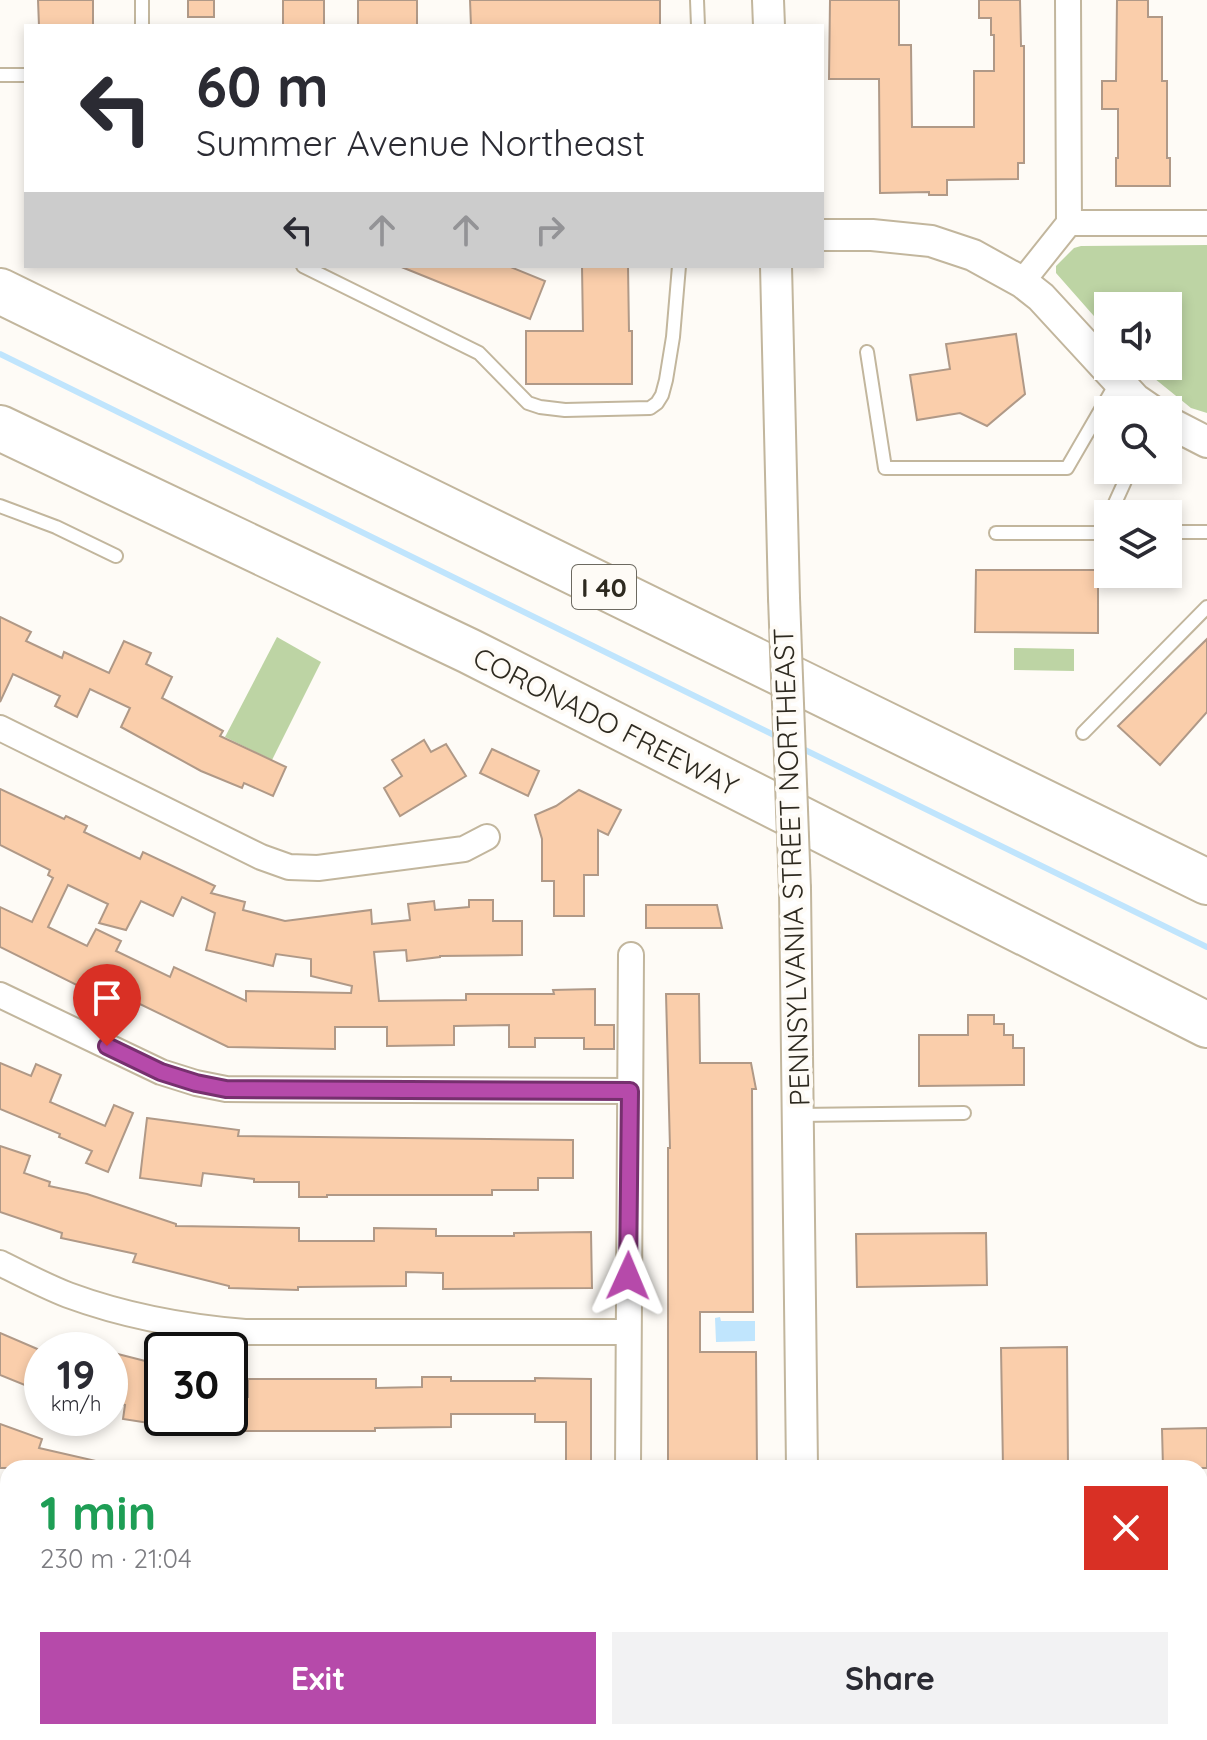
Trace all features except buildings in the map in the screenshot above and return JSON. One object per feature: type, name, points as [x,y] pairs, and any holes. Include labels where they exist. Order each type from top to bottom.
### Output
[{"type":"highway","name":"I 40","points":[[0,291],[1207,882]]},
{"type":"highway","name":"CORONADO FREEWAY","points":[[0,428],[469,651],[1207,1025]]},
{"type":"street","points":[[768,0],[769,24]]},
{"type":"street","points":[[1022,282],[1069,223],[1068,0]]},
{"type":"street","points":[[1069,223],[1207,223]]},
{"type":"street","points":[[824,235],[872,235],[931,241],[973,255],[1022,282],[1041,297],[1094,354]]},
{"type":"street","name":"PENNSYLVANIA STREET NORTHEAST","points":[[776,268],[795,889],[802,1460]]},
{"type":"street","points":[[1118,380],[1132,396]]},
{"type":"street","points":[[1182,429],[1207,442]]},
{"type":"street","points":[[0,728],[261,857],[289,867],[318,868],[464,849],[487,837]]},
{"type":"street","points":[[628,1460],[631,955]]},
{"type":"street","points":[[0,995],[161,1072],[226,1089],[630,1091]]},
{"type":"street","points":[[0,1263],[65,1294],[113,1310],[204,1329],[245,1332],[628,1332]]},
{"type":"lane","points":[[142,0],[142,24]]},
{"type":"lane","points":[[697,0],[698,24]]},
{"type":"lane","points":[[0,75],[24,75]]},
{"type":"lane","points":[[307,268],[479,353],[528,403],[565,410],[650,408],[657,403],[666,380],[673,337],[679,268]]},
{"type":"lane","points":[[867,352],[885,468],[1067,468],[1118,380]]},
{"type":"lane","points":[[0,506],[56,527],[116,556]]},
{"type":"lane","points":[[1182,532],[1207,532]]},
{"type":"lane","points":[[996,533],[1094,533]]},
{"type":"lane","points":[[1083,733],[1207,607]]},
{"type":"lane","points":[[798,1115],[964,1113]]},
{"type":"green space","points":[[1207,245],[1207,413],[1191,408],[1182,401],[1182,396],[1176,396],[1156,380],[1182,380],[1182,292],[1094,292],[1094,316],[1056,273],[1056,266],[1074,248]]},
{"type":"green space","points":[[277,637],[321,662],[272,760],[225,737]]},
{"type":"green space","points":[[1014,648],[1074,649],[1074,671],[1014,670]]},
{"type":"water","points":[[720,1317],[721,1321],[755,1321],[755,1341],[716,1342],[715,1318]]},
{"type":"waterway","points":[[0,354],[780,738]]},
{"type":"waterway","points":[[801,748],[1207,947]]},
{"type":"route","points":[[107,1046],[161,1072],[226,1089],[630,1091],[628,1276]]}]
